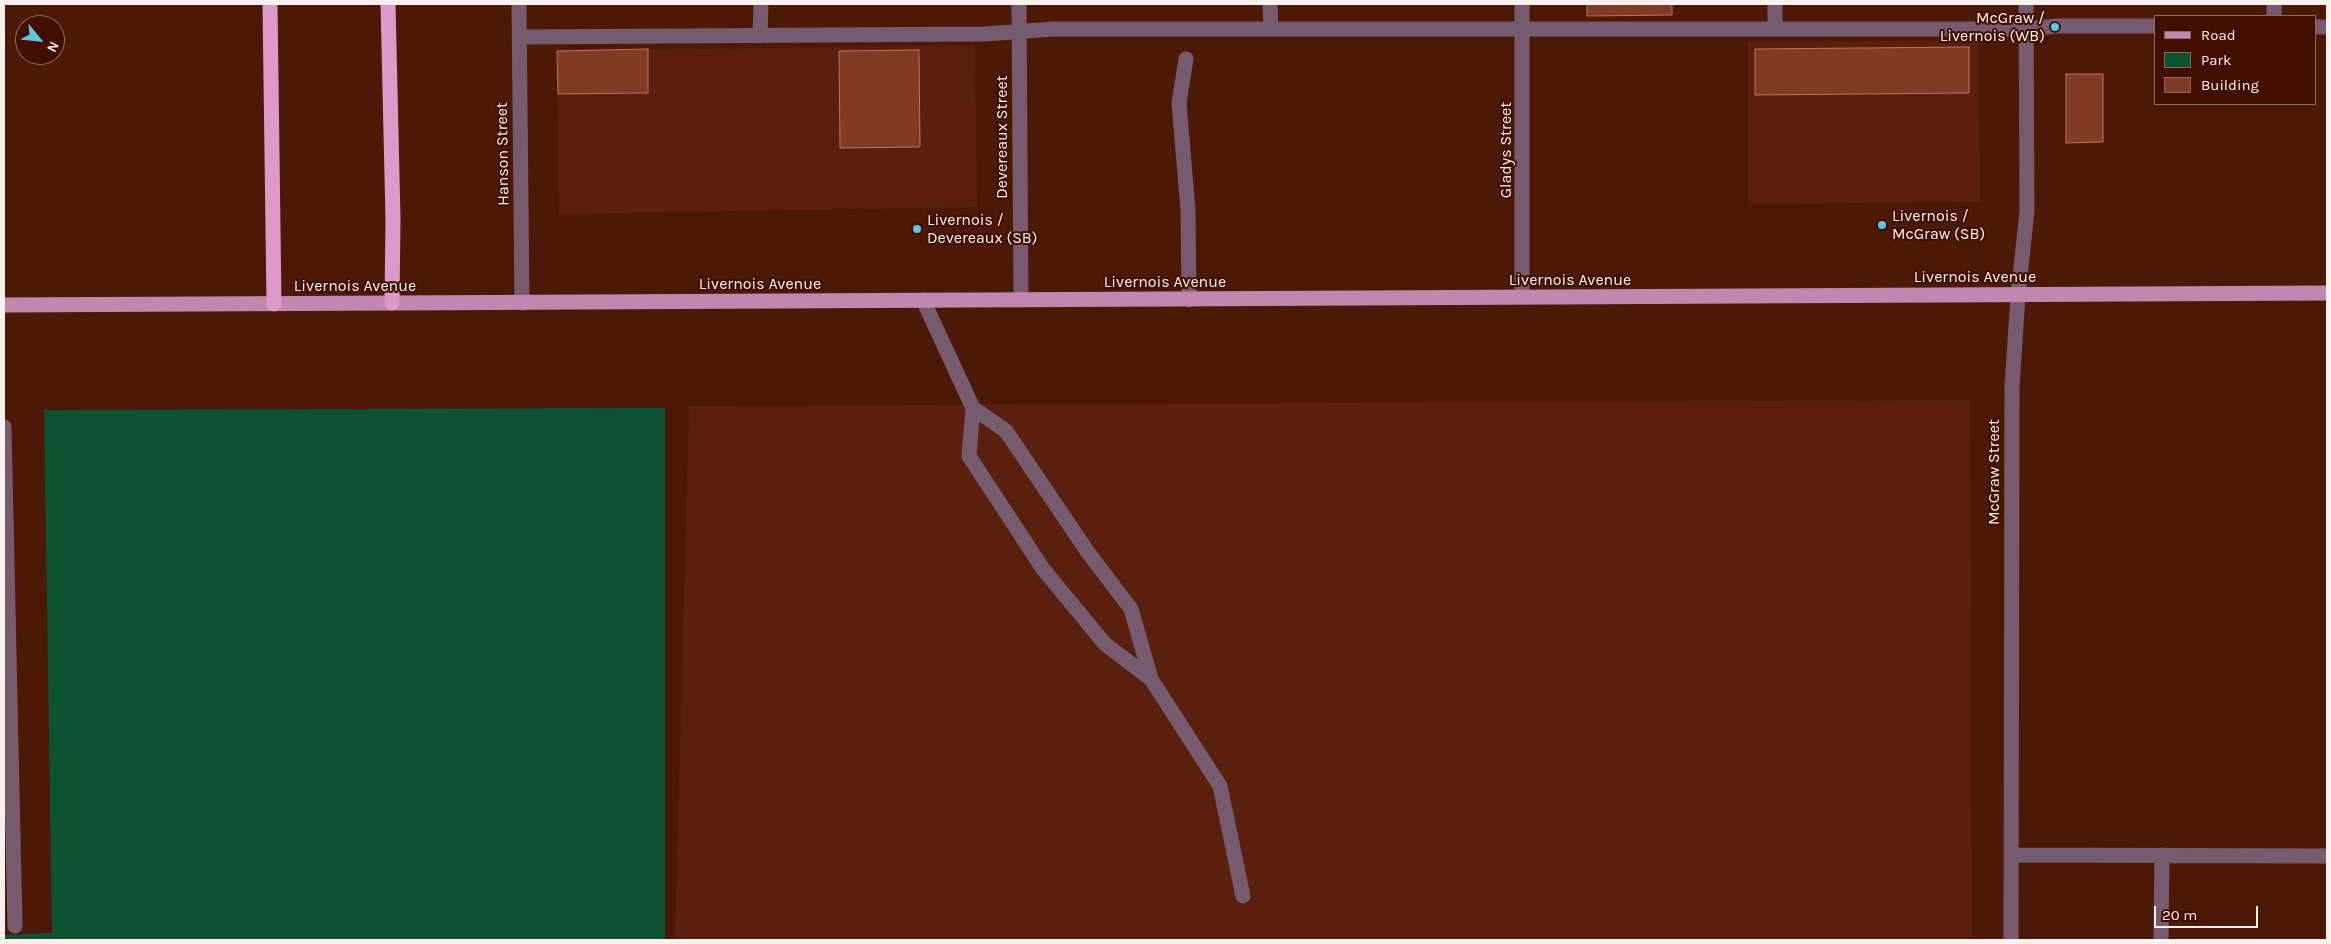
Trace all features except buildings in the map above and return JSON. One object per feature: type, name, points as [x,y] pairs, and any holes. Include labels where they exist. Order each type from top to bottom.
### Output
[{"type":"highway","points":[[270,4],[274,304]]},
{"type":"highway","points":[[388,4],[393,209],[392,304]]},
{"type":"main road","name":"Livernois Avenue","points":[[4,305],[1188,300],[2327,292]]},
{"type":"street","name":"Hanson Street","points":[[519,4],[522,303]]},
{"type":"street","points":[[760,36],[761,4]]},
{"type":"street","name":"Devereaux Street","points":[[1019,4],[1021,300]]},
{"type":"street","points":[[1270,4],[1270,29]]},
{"type":"street","name":"Gladys Street","points":[[1522,4],[1522,297]]},
{"type":"street","points":[[1775,4],[1775,28]]},
{"type":"street","name":"McGraw Street","points":[[2011,940],[2012,388],[2018,295],[2027,211],[2026,4]]},
{"type":"street","points":[[519,38],[985,34],[1054,29],[2026,28],[2057,26],[2154,26]]},
{"type":"street","points":[[1186,59],[1180,103],[1188,210],[1188,300]]},
{"type":"street","points":[[923,300],[973,408],[969,456],[1043,569],[1105,644],[1151,679]]},
{"type":"street","points":[[973,408],[1006,431],[1087,551],[1131,609],[1151,679],[1220,786],[1242,896]]},
{"type":"street","points":[[4,427],[15,926]]},
{"type":"street","points":[[2011,855],[2327,856]]},
{"type":"street","points":[[2161,940],[2162,855]]},
{"type":"shaded area","points":[[1979,40],[1980,202],[1748,204],[1748,42]]},
{"type":"shaded area","points":[[975,45],[977,207],[559,214],[557,51]]},
{"type":"shaded area","points":[[1970,400],[1972,940],[675,940],[689,406]]},
{"type":"green space","points":[[665,408],[665,940],[4,940],[4,935],[52,933],[44,410]]},
{"type":"place","name":"McGraw / Livernois (WB)","points":[[2055,27]]},
{"type":"place","name":"Livernois / McGraw (SB)","points":[[1882,225]]},
{"type":"place","name":"Livernois / Devereaux (SB)","points":[[917,229]]}]
